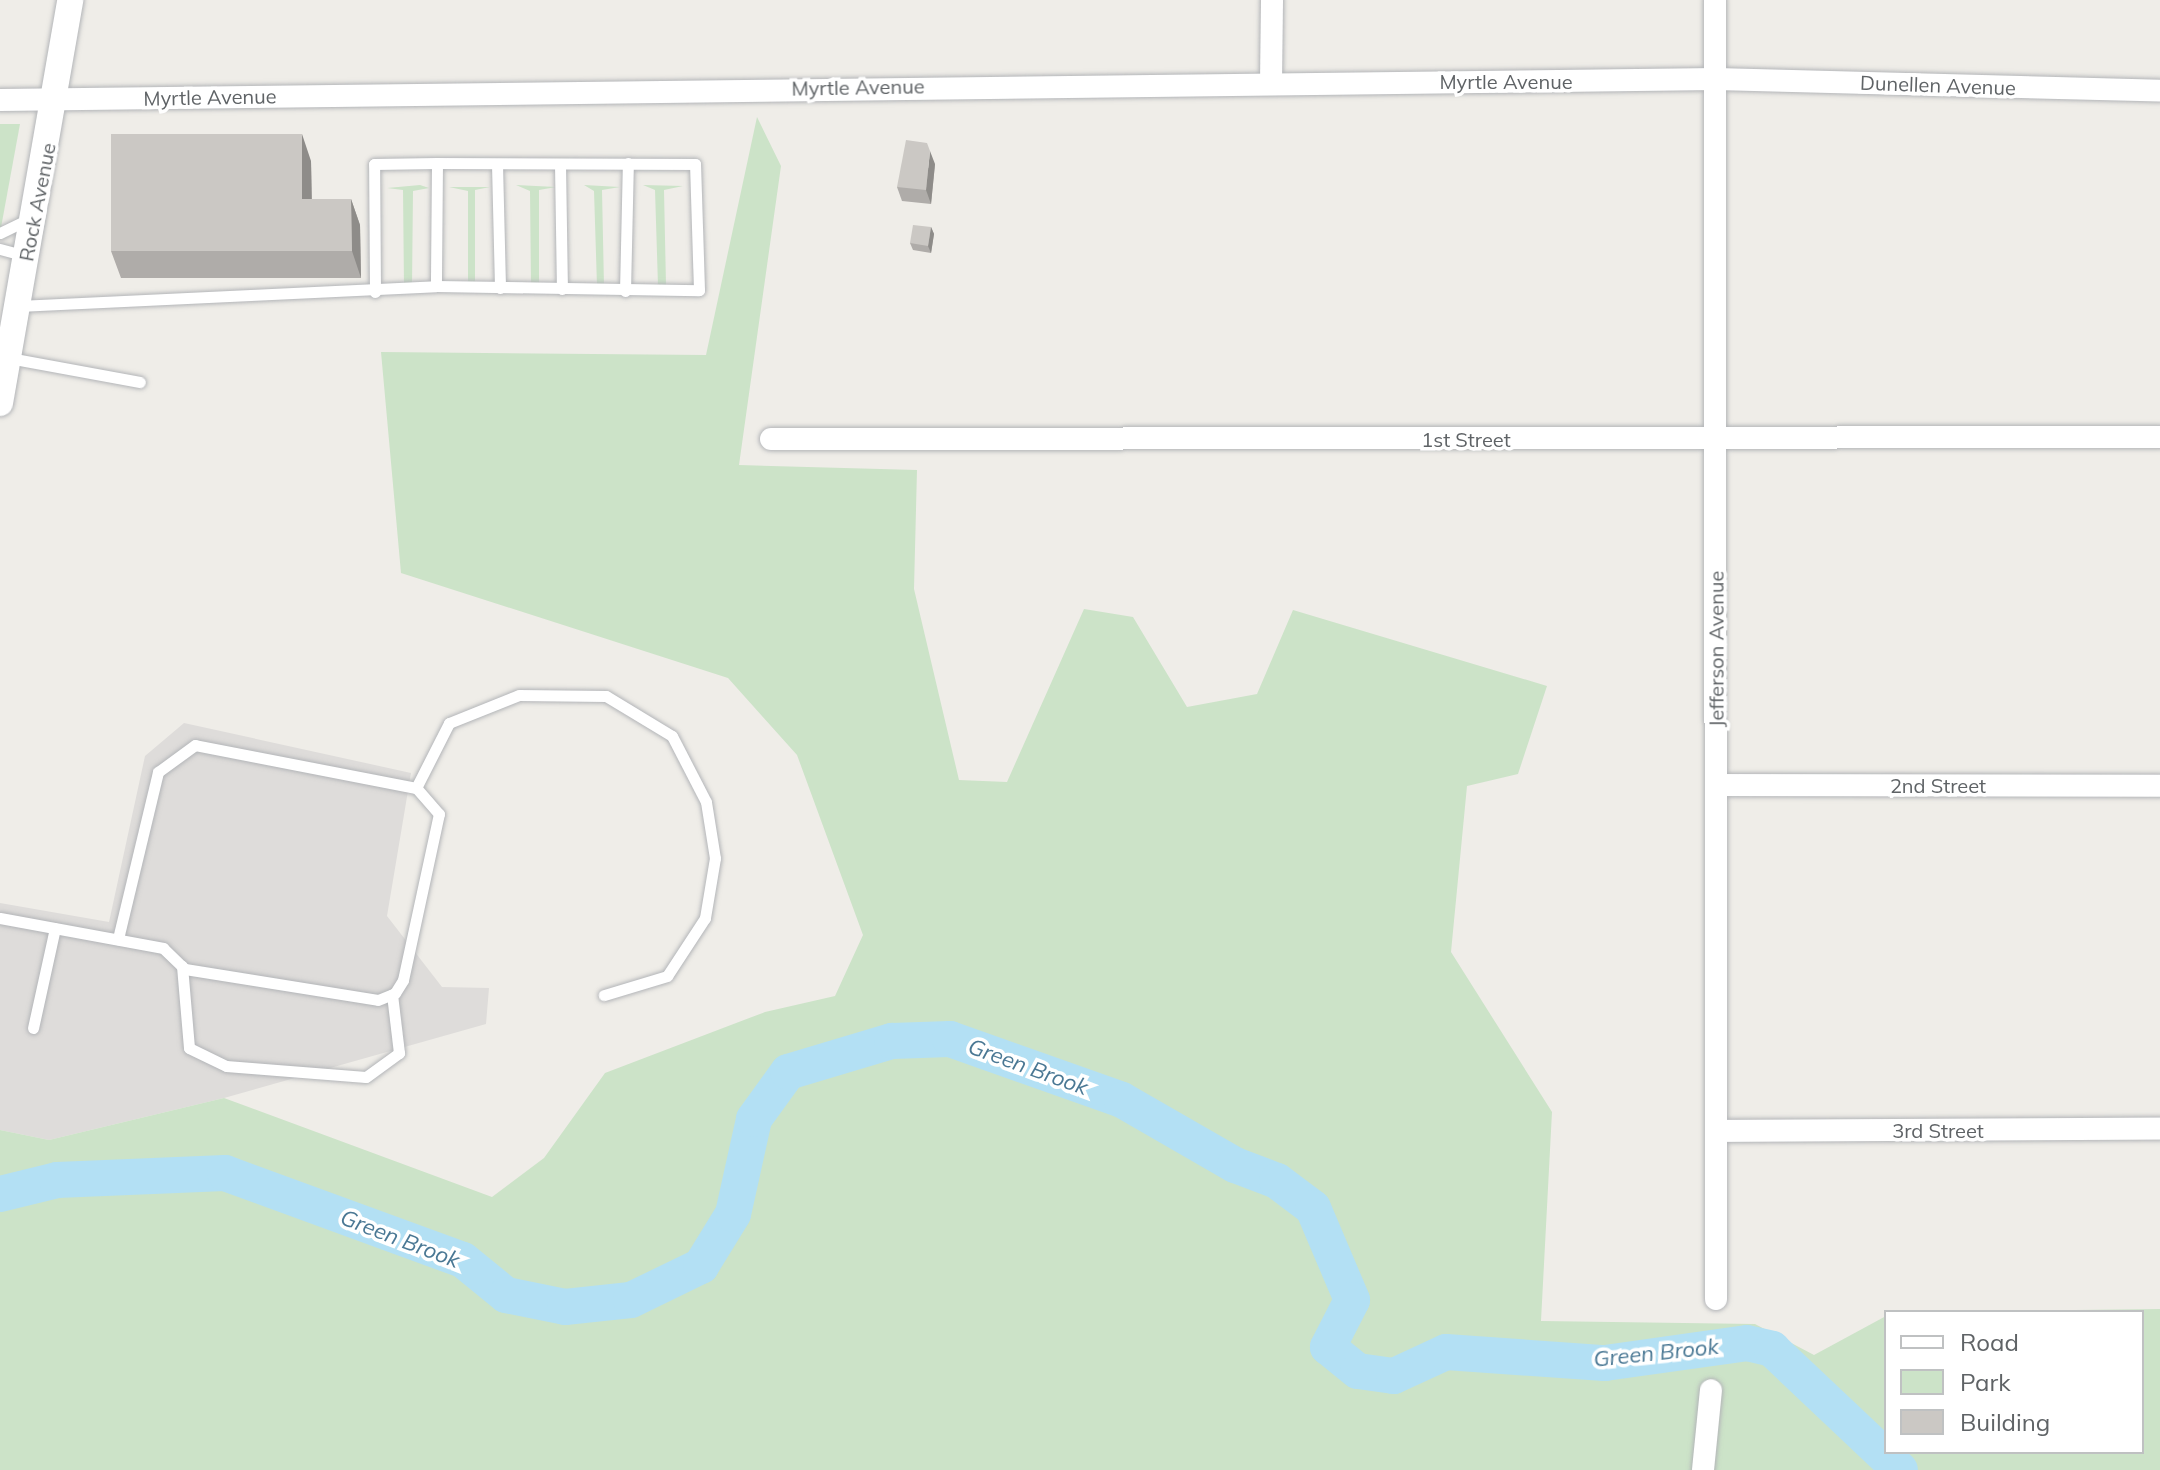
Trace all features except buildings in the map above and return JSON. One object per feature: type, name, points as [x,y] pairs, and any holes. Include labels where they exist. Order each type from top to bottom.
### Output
[{"type":"street","name":"Rock Avenue","points":[[0,403],[57,100],[70,0]]},
{"type":"street","points":[[1271,83],[1272,0]]},
{"type":"street","name":"Jefferson Avenue","points":[[1715,0],[1716,1299]]},
{"type":"street","name":"Myrtle Avenue","points":[[0,100],[1716,79]]},
{"type":"street","name":"Dunellen Avenue","points":[[1716,79],[2160,91]]},
{"type":"street","name":"1st Street","points":[[771,439],[2160,437]]},
{"type":"street","name":"2nd Street","points":[[1716,785],[2160,786]]},
{"type":"street","name":"3rd Street","points":[[1716,1131],[2160,1129]]},
{"type":"street","points":[[1703,1470],[1711,1390]]},
{"type":"lane","points":[[436,286],[437,163]]},
{"type":"lane","points":[[625,291],[628,163]]},
{"type":"lane","points":[[18,306],[375,292],[436,286],[699,290],[695,164],[374,164],[375,292]]},
{"type":"lane","points":[[497,164],[500,288]]},
{"type":"lane","points":[[560,164],[562,289]]},
{"type":"lane","points":[[0,233],[35,216]]},
{"type":"lane","points":[[0,249],[27,256]]},
{"type":"lane","points":[[8,358],[140,382]]},
{"type":"lane","points":[[416,788],[449,723],[519,695],[606,696],[672,736],[706,802],[715,858],[705,918],[667,976],[604,995]]},
{"type":"lane","points":[[0,918],[163,948],[182,966],[378,1000],[392,994],[403,980],[439,814],[416,788],[195,745],[175,755],[158,772],[118,939]]},
{"type":"lane","points":[[33,1028],[55,928]]},
{"type":"lane","points":[[182,966],[189,1048],[226,1066],[366,1077],[399,1053],[392,994]]},
{"type":"shaded area","points":[[184,723],[411,773],[387,916],[442,987],[489,988],[486,1024],[224,1098],[49,1140],[0,1130],[0,903],[109,922],[145,756]]},
{"type":"green space","points":[[757,117],[781,166],[739,465],[917,470],[914,589],[959,780],[1007,782],[1084,609],[1133,617],[1187,707],[1257,694],[1293,610],[1547,686],[1518,774],[1467,786],[1451,952],[1552,1112],[1541,1321],[1755,1324],[1814,1355],[1884,1317],[1884,1454],[2144,1454],[2144,1310],[2071,1310],[2160,1309],[2160,1470],[0,1470],[0,1130],[49,1140],[224,1098],[492,1197],[544,1158],[605,1073],[765,1012],[835,996],[863,935],[797,755],[728,678],[401,573],[381,352],[706,355]]},
{"type":"green space","points":[[0,124],[20,124],[0,233]]},
{"type":"green space","points":[[420,185],[429,188],[413,191],[412,287],[404,287],[403,190],[387,188]]},
{"type":"green space","points":[[516,185],[556,187],[539,190],[539,287],[531,285],[530,191]]},
{"type":"green space","points":[[584,185],[620,187],[602,190],[604,286],[597,286],[594,191]]},
{"type":"green space","points":[[643,185],[683,186],[664,190],[666,285],[658,286],[655,190]]},
{"type":"green space","points":[[449,187],[490,187],[475,190],[475,286],[468,287],[468,191]]},
{"type":"waterway","name":"Green Brook","points":[[0,1194],[57,1180],[225,1173],[463,1260],[506,1295],[565,1307],[631,1300],[701,1266],[733,1214],[754,1119],[788,1072],[892,1041],[950,1039],[1122,1100],[1235,1165],[1277,1181],[1313,1208],[1352,1300],[1328,1347],[1358,1371],[1394,1376],[1446,1352],[1605,1363],[1747,1343],[1772,1349],[1900,1470]]}]
